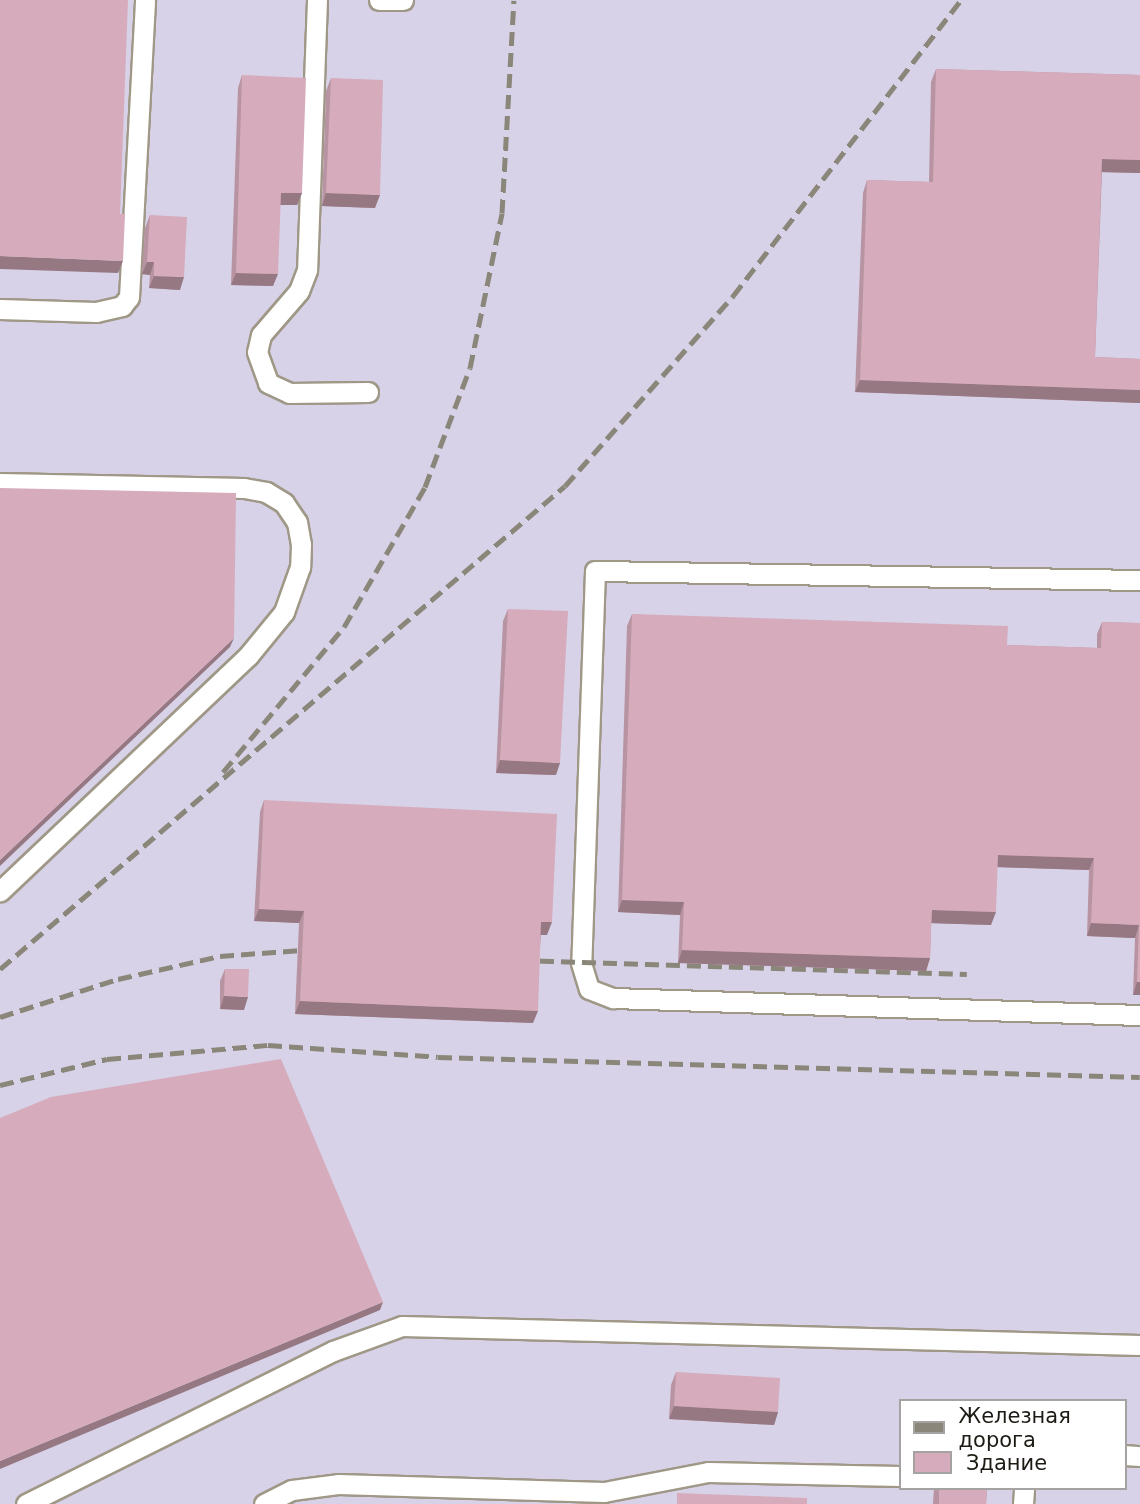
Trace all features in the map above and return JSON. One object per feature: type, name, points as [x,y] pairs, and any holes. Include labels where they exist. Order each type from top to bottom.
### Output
[{"type":"lane","points":[[0,310],[96,312],[122,306],[130,297],[145,0]]},
{"type":"lane","points":[[317,0],[307,270],[299,291],[261,335],[257,352],[260,369],[268,383],[289,393],[368,392]]},
{"type":"lane","points":[[379,0],[403,0]]},
{"type":"lane","points":[[0,483],[255,490],[284,503],[297,522],[301,544],[300,567],[284,612],[248,656],[0,891]]},
{"type":"lane","points":[[1140,580],[595,571],[581,963],[589,989],[613,998],[1140,1015]]},
{"type":"lane","points":[[26,1504],[332,1351],[402,1326],[1140,1345]]},
{"type":"lane","points":[[264,1504],[292,1490],[338,1484],[604,1492],[708,1472],[898,1476]]},
{"type":"shaded area","points":[[0,0],[1140,0],[1140,1504],[0,1504]]},
{"type":"building","points":[[0,0],[128,0],[120,214],[125,214],[123,261],[0,256]]},
{"type":"building","points":[[936,69],[1140,75],[1140,160],[1102,159],[1095,357],[1140,359],[1140,390],[860,380],[867,180],[933,182]]},
{"type":"building","points":[[242,75],[306,78],[302,193],[281,193],[278,274],[236,273]]},
{"type":"building","points":[[331,78],[383,80],[380,195],[326,193]]},
{"type":"building","points":[[150,215],[187,217],[184,277],[154,276],[154,262],[147,262]]},
{"type":"building","points":[[0,488],[236,493],[234,638],[0,860]]},
{"type":"building","points":[[508,609],[568,611],[560,763],[500,760]]},
{"type":"building","points":[[632,614],[1008,626],[1007,645],[1101,648],[1102,622],[1140,623],[1140,982],[1137,982],[1139,925],[1091,923],[1094,858],[998,855],[996,912],[932,910],[930,958],[682,950],[684,902],[622,900]]},
{"type":"building","points":[[264,800],[557,814],[552,922],[541,922],[538,1011],[300,1001],[304,911],[259,909]]},
{"type":"building","points":[[225,969],[249,969],[248,997],[224,996]]},
{"type":"building","points":[[281,1059],[383,1302],[0,1461],[0,1118],[51,1097]]},
{"type":"building","points":[[676,1372],[780,1378],[778,1412],[674,1406]]},
{"type":"building","points":[[939,1490],[987,1490],[986,1504],[939,1504]]},
{"type":"building","points":[[677,1493],[807,1498],[807,1504],[677,1504]]},
{"type":"railway","points":[[223,772],[344,627],[425,487],[470,368],[502,213],[514,0]]},
{"type":"railway","points":[[0,969],[565,486],[733,296],[961,0]]},
{"type":"railway","points":[[0,1017],[118,979],[220,956],[316,949]]},
{"type":"railway","points":[[519,960],[967,974]]},
{"type":"railway","points":[[0,1085],[107,1059],[268,1045],[438,1057],[1140,1077]]}]
